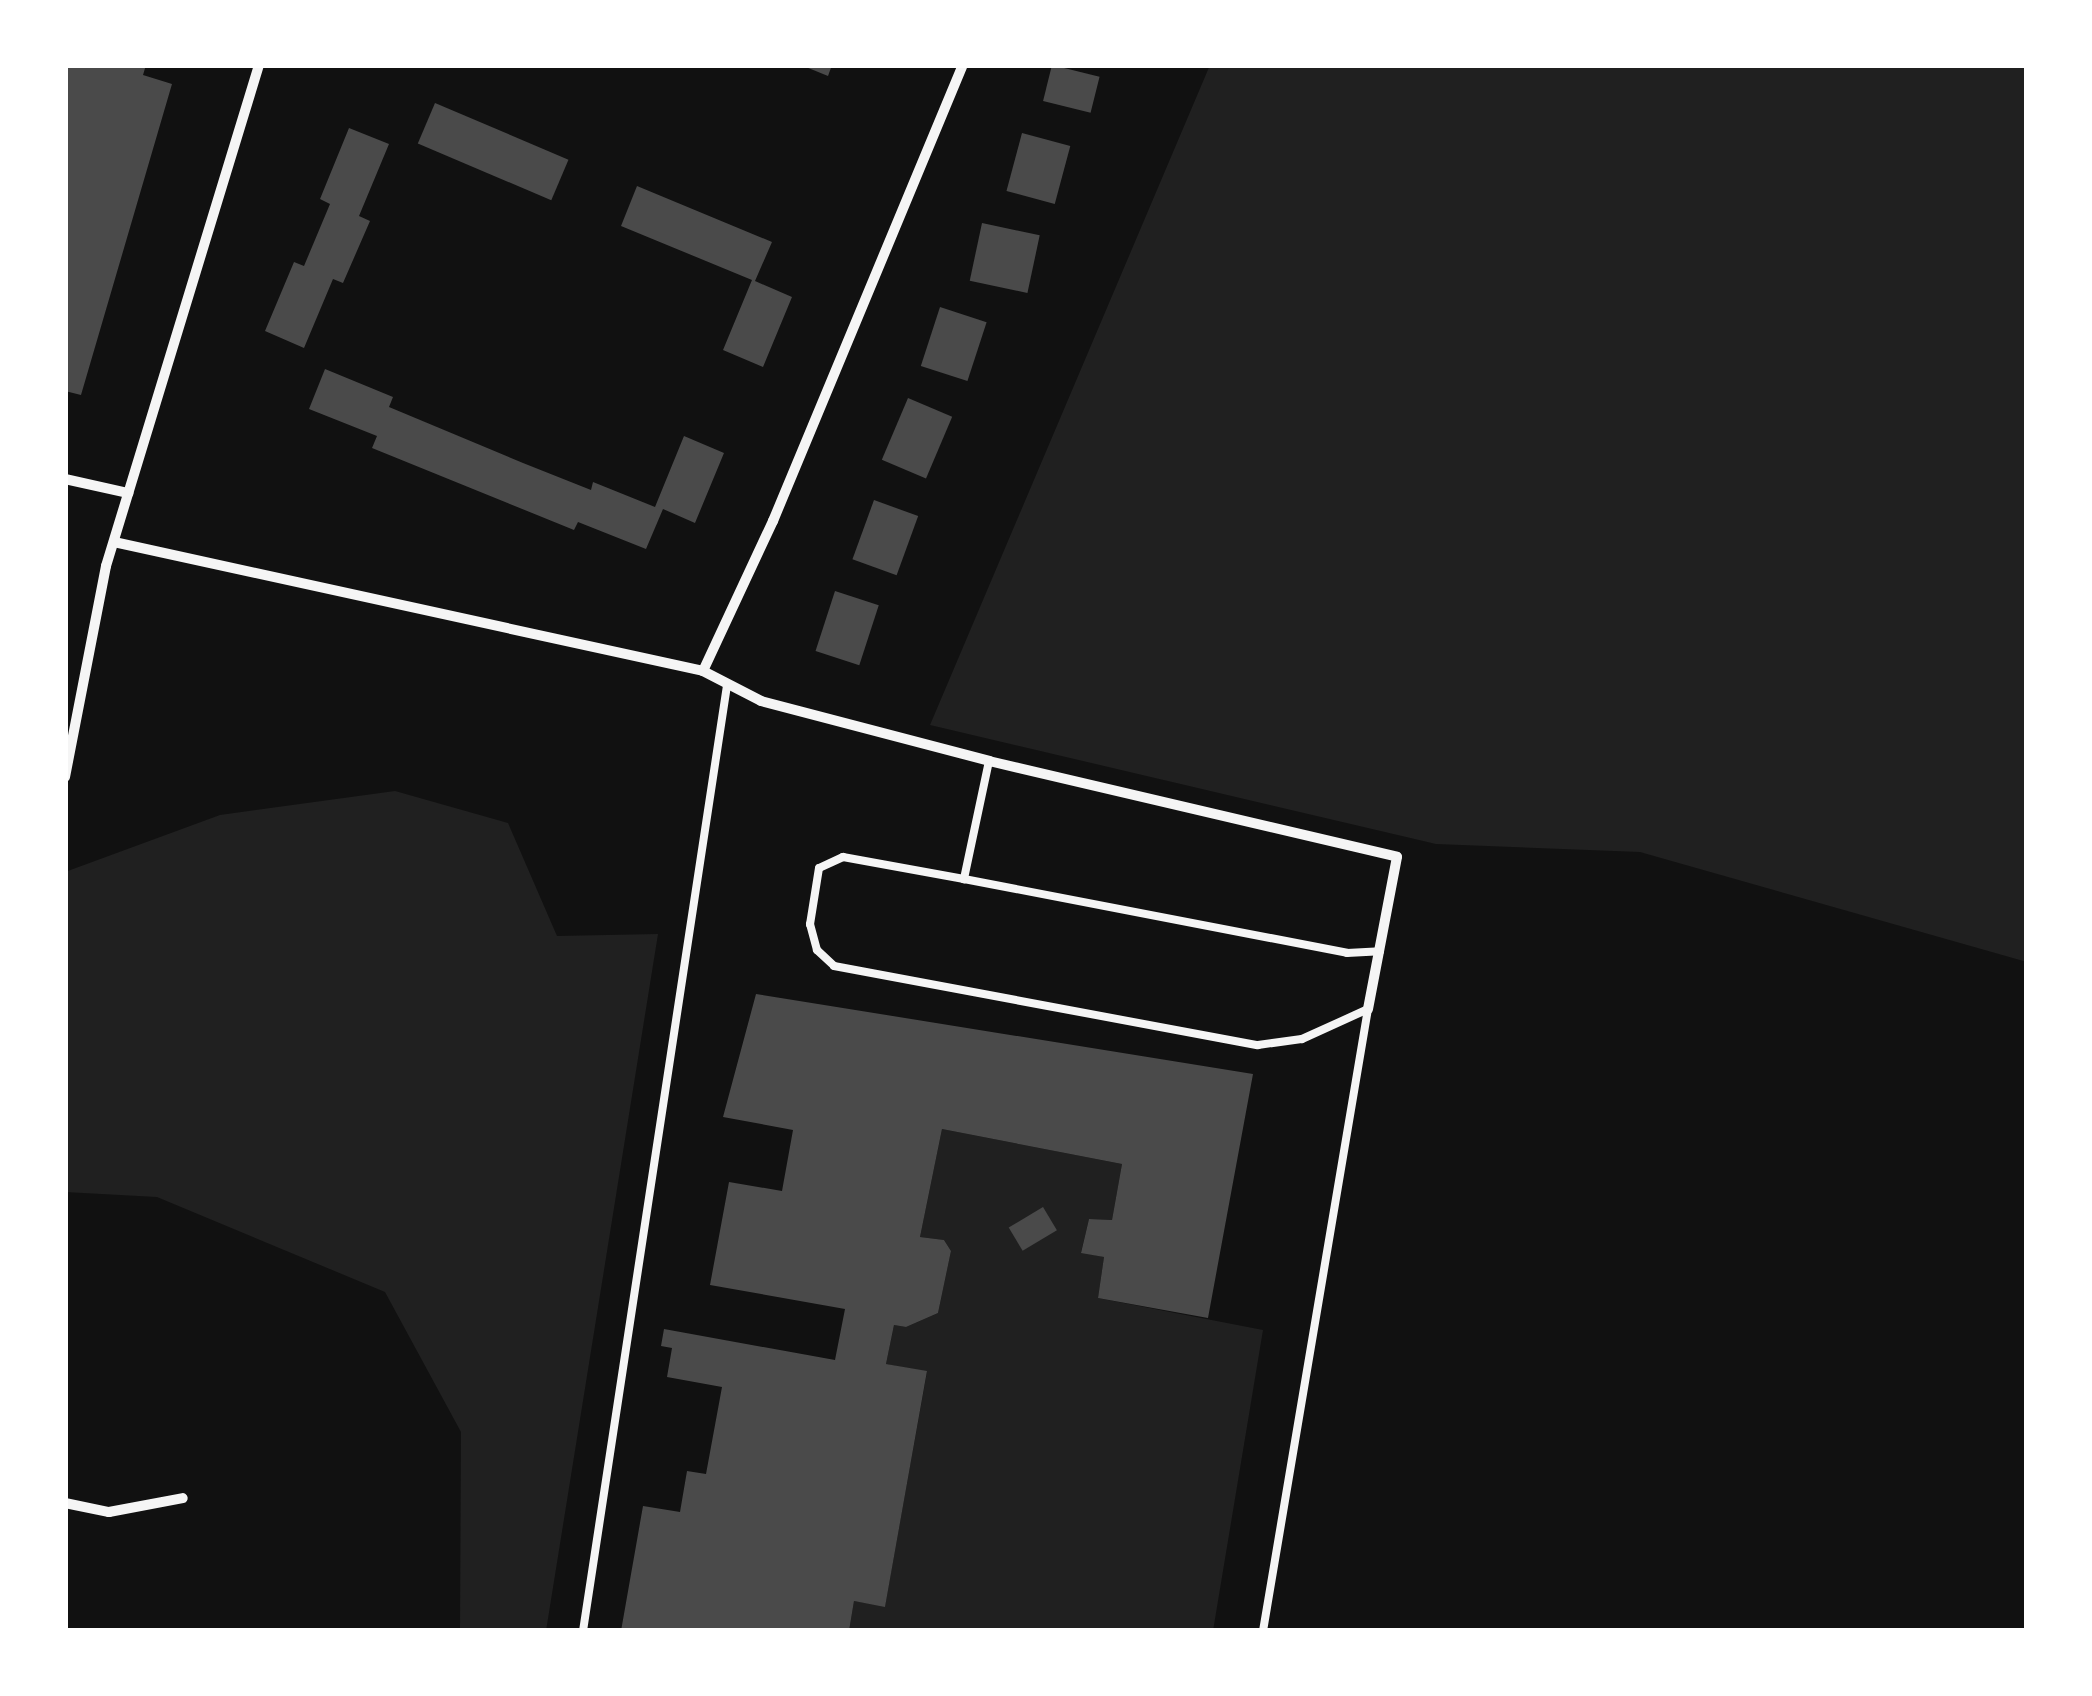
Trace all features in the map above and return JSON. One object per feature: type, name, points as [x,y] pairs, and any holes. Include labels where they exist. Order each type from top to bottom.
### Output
[{"type":"street","points":[[65,777],[114,542],[259,65]]},
{"type":"street","points":[[704,671],[780,503],[963,65]]},
{"type":"street","points":[[65,479],[128,492]]},
{"type":"street","points":[[114,542],[704,671],[761,701],[989,761],[1398,857],[1368,1009]]},
{"type":"street","points":[[65,1503],[109,1512],[183,1498]]},
{"type":"lane","points":[[583,1631],[727,686]]},
{"type":"lane","points":[[964,879],[989,761]]},
{"type":"lane","points":[[1368,1009],[1302,1039],[1258,1044],[834,966],[818,950],[810,924],[819,868],[843,857],[1347,953],[1380,950]]},
{"type":"lane","points":[[1263,1631],[1368,1009]]},
{"type":"shaded area","points":[[1210,65],[2027,65],[2027,962],[1640,852],[1436,844],[930,725]]},
{"type":"shaded area","points":[[395,791],[508,823],[557,936],[658,934],[546,1631],[460,1631],[461,1432],[385,1292],[157,1197],[65,1192],[65,872],[220,815]]},
{"type":"shaded area","points":[[942,1129],[1122,1164],[1112,1220],[1089,1219],[1081,1252],[1104,1257],[1098,1298],[1263,1330],[1213,1631],[849,1631],[854,1601],[885,1606],[927,1372],[886,1364],[894,1325],[906,1327],[938,1313],[951,1251],[944,1240],[920,1237]]},
{"type":"building","points":[[68,65],[146,65],[143,75],[172,84],[81,395],[65,391]]},
{"type":"building","points":[[801,65],[832,65],[828,76]]},
{"type":"building","points":[[1052,65],[1100,77],[1091,113],[1043,101]]},
{"type":"building","points":[[435,103],[568,160],[551,200],[418,144]]},
{"type":"building","points":[[349,128],[389,144],[359,216],[370,221],[343,283],[333,279],[304,348],[265,331],[294,262],[304,266],[330,204],[320,199]]},
{"type":"building","points":[[1022,133],[1070,146],[1055,204],[1006,191]]},
{"type":"building","points":[[637,186],[772,242],[755,281],[792,297],[763,367],[723,350],[752,280],[621,226]]},
{"type":"building","points":[[982,223],[1040,235],[1027,293],[970,281]]},
{"type":"building","points":[[940,307],[987,322],[967,381],[921,366]]},
{"type":"building","points":[[325,369],[393,397],[389,407],[591,490],[593,482],[655,507],[684,436],[724,453],[695,523],[663,509],[646,549],[578,522],[574,530],[372,448],[377,436],[309,409]]},
{"type":"building","points":[[908,398],[952,417],[926,478],[882,460]]},
{"type":"building","points":[[874,500],[918,516],[897,575],[852,559]]},
{"type":"building","points":[[835,591],[879,605],[859,665],[816,651]]},
{"type":"building","points":[[756,994],[1253,1074],[1208,1318],[1098,1298],[1104,1257],[1081,1253],[1089,1219],[1112,1220],[1122,1164],[942,1129],[920,1237],[944,1240],[951,1251],[938,1313],[906,1327],[894,1325],[886,1364],[927,1371],[885,1607],[854,1601],[849,1631],[621,1631],[643,1506],[680,1512],[687,1471],[706,1474],[722,1387],[667,1377],[672,1348],[661,1346],[664,1329],[835,1360],[845,1309],[710,1285],[729,1182],[782,1191],[793,1130],[723,1117]]},
{"type":"building","points":[[1043,1207],[1057,1230],[1023,1251],[1009,1228]]}]
